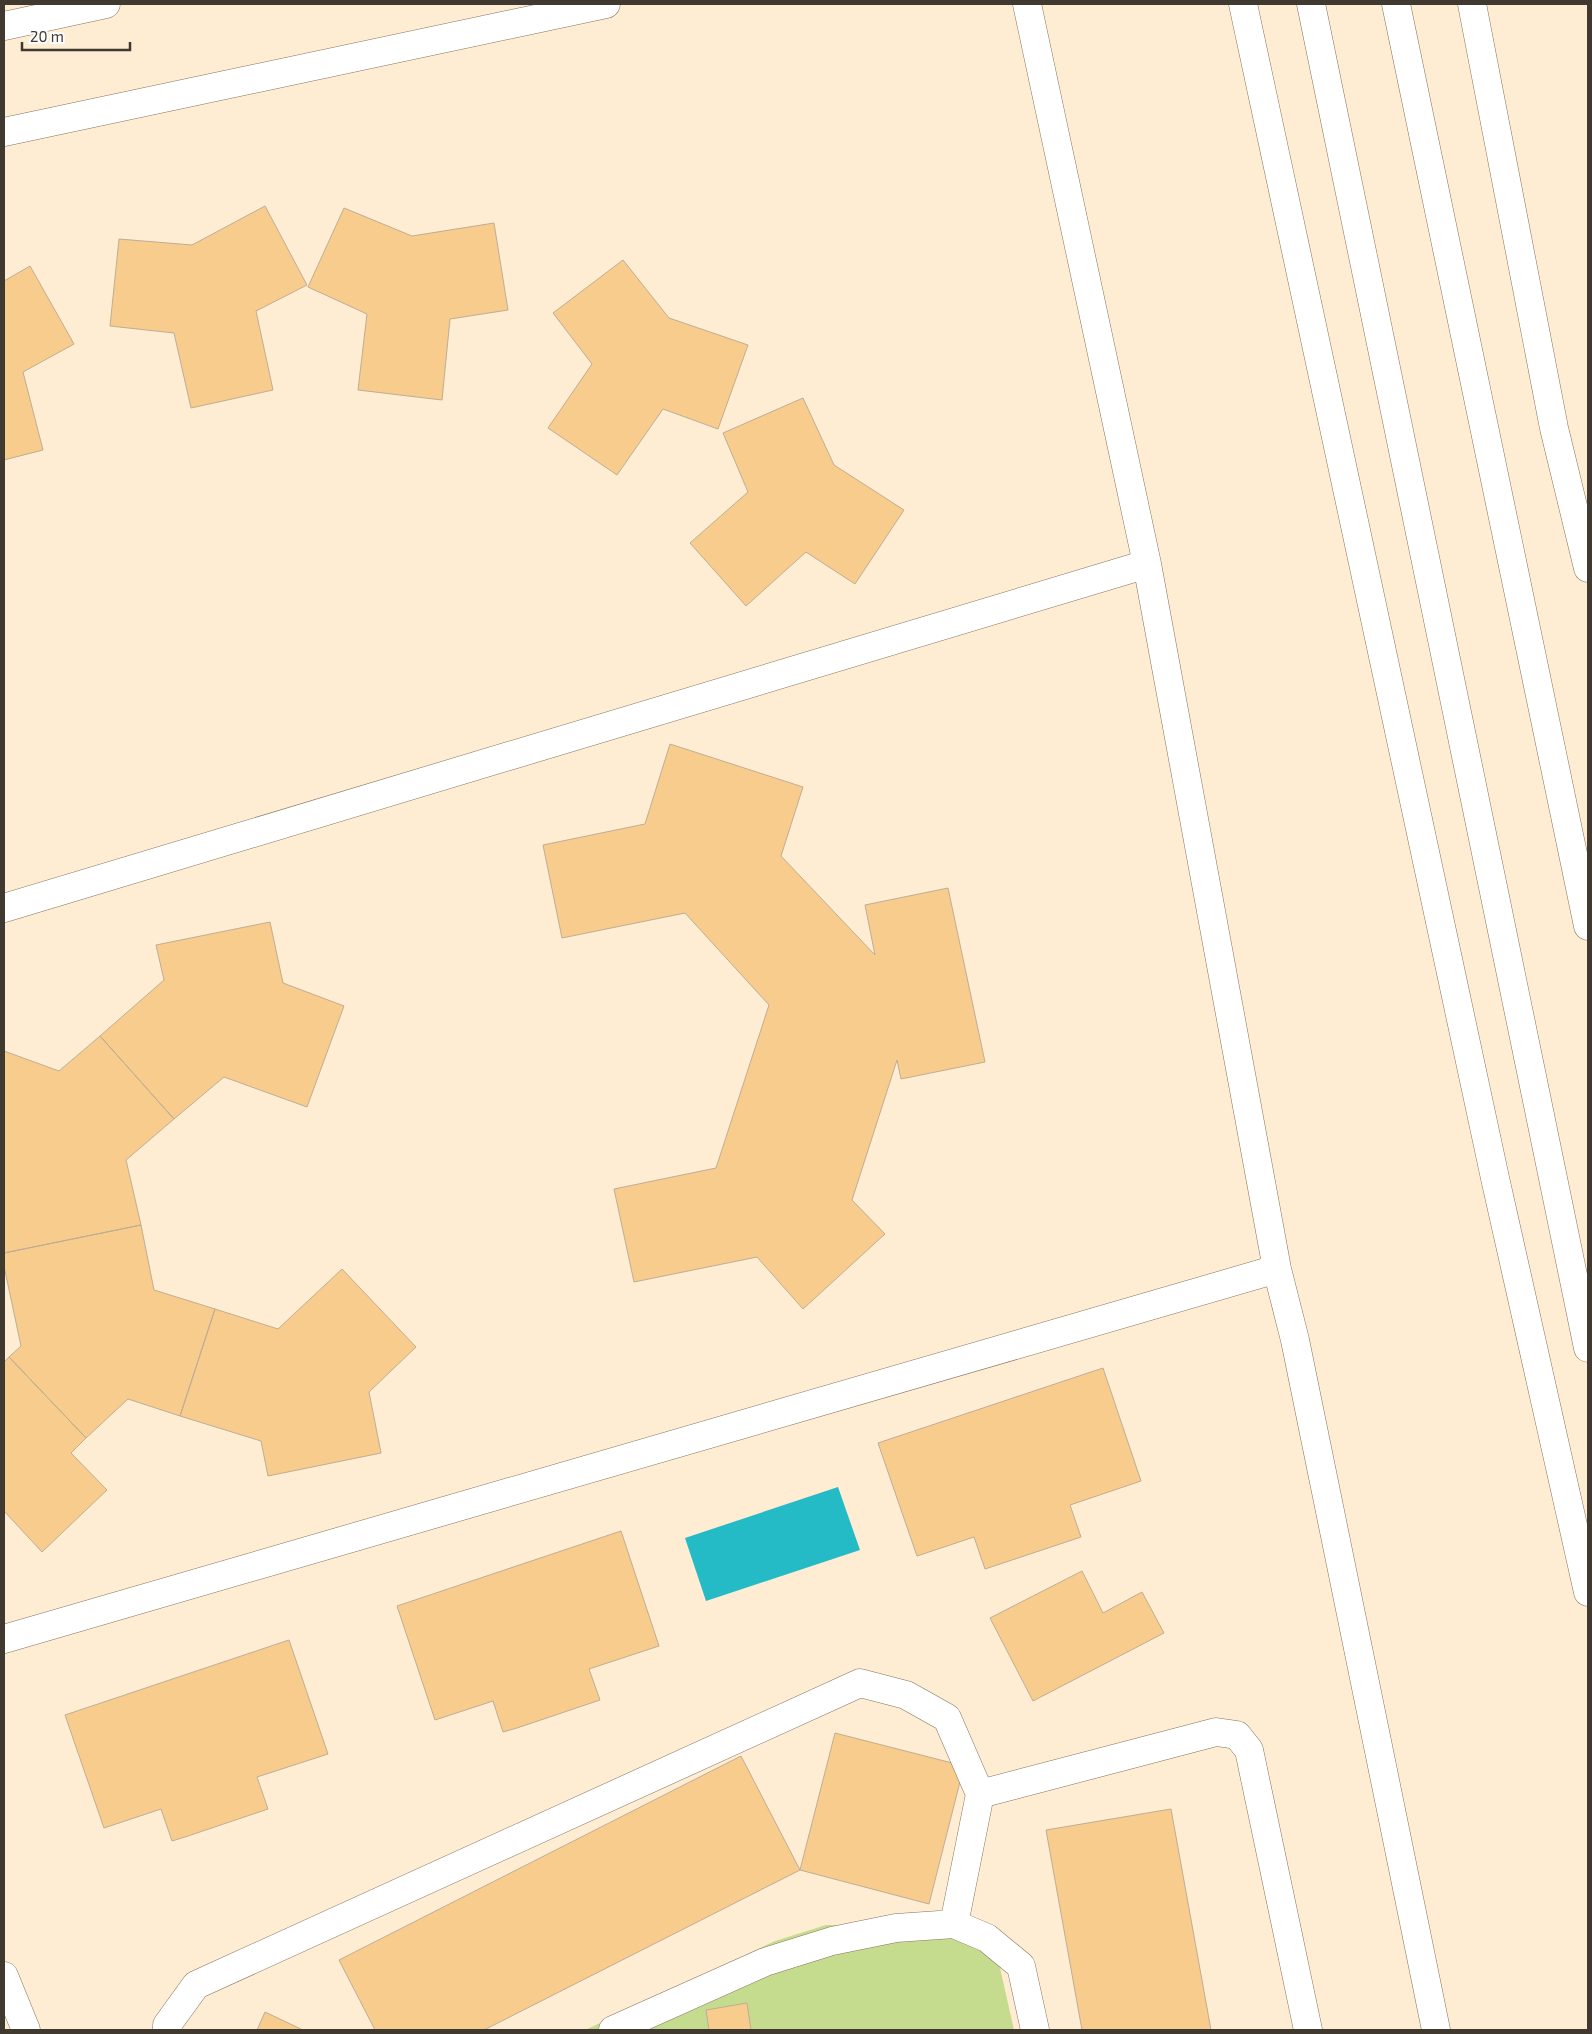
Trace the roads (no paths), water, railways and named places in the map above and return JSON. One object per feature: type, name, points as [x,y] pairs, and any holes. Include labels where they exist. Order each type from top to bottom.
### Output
[{"type":"street","points":[[4,26],[106,4]]},
{"type":"street","points":[[4,132],[532,11],[606,4]]},
{"type":"street","points":[[1027,4],[1146,564],[1277,1269],[1295,1340],[1436,2030]]},
{"type":"street","points":[[1243,4],[1493,1168],[1588,1592]]},
{"type":"street","points":[[1311,4],[1588,1348]]},
{"type":"street","points":[[1396,4],[1588,926]]},
{"type":"street","points":[[1472,4],[1554,428],[1588,568]]},
{"type":"street","points":[[4,908],[1146,564]]},
{"type":"street","points":[[4,1639],[1277,1269]]},
{"type":"street","points":[[167,2030],[168,2025],[196,1985],[860,1683],[906,1695],[947,1718],[980,1794],[954,1924]]},
{"type":"street","points":[[980,1794],[1216,1732],[1237,1736],[1249,1750],[1308,2030]]},
{"type":"street","points":[[613,2030],[765,1962],[832,1942],[896,1928],[954,1924],[987,1938],[1021,1966],[1035,2030]]},
{"type":"street","points":[[4,1976],[26,2030]]},
{"type":"water","points":[[838,1487],[860,1550],[706,1601],[685,1538]]}]
